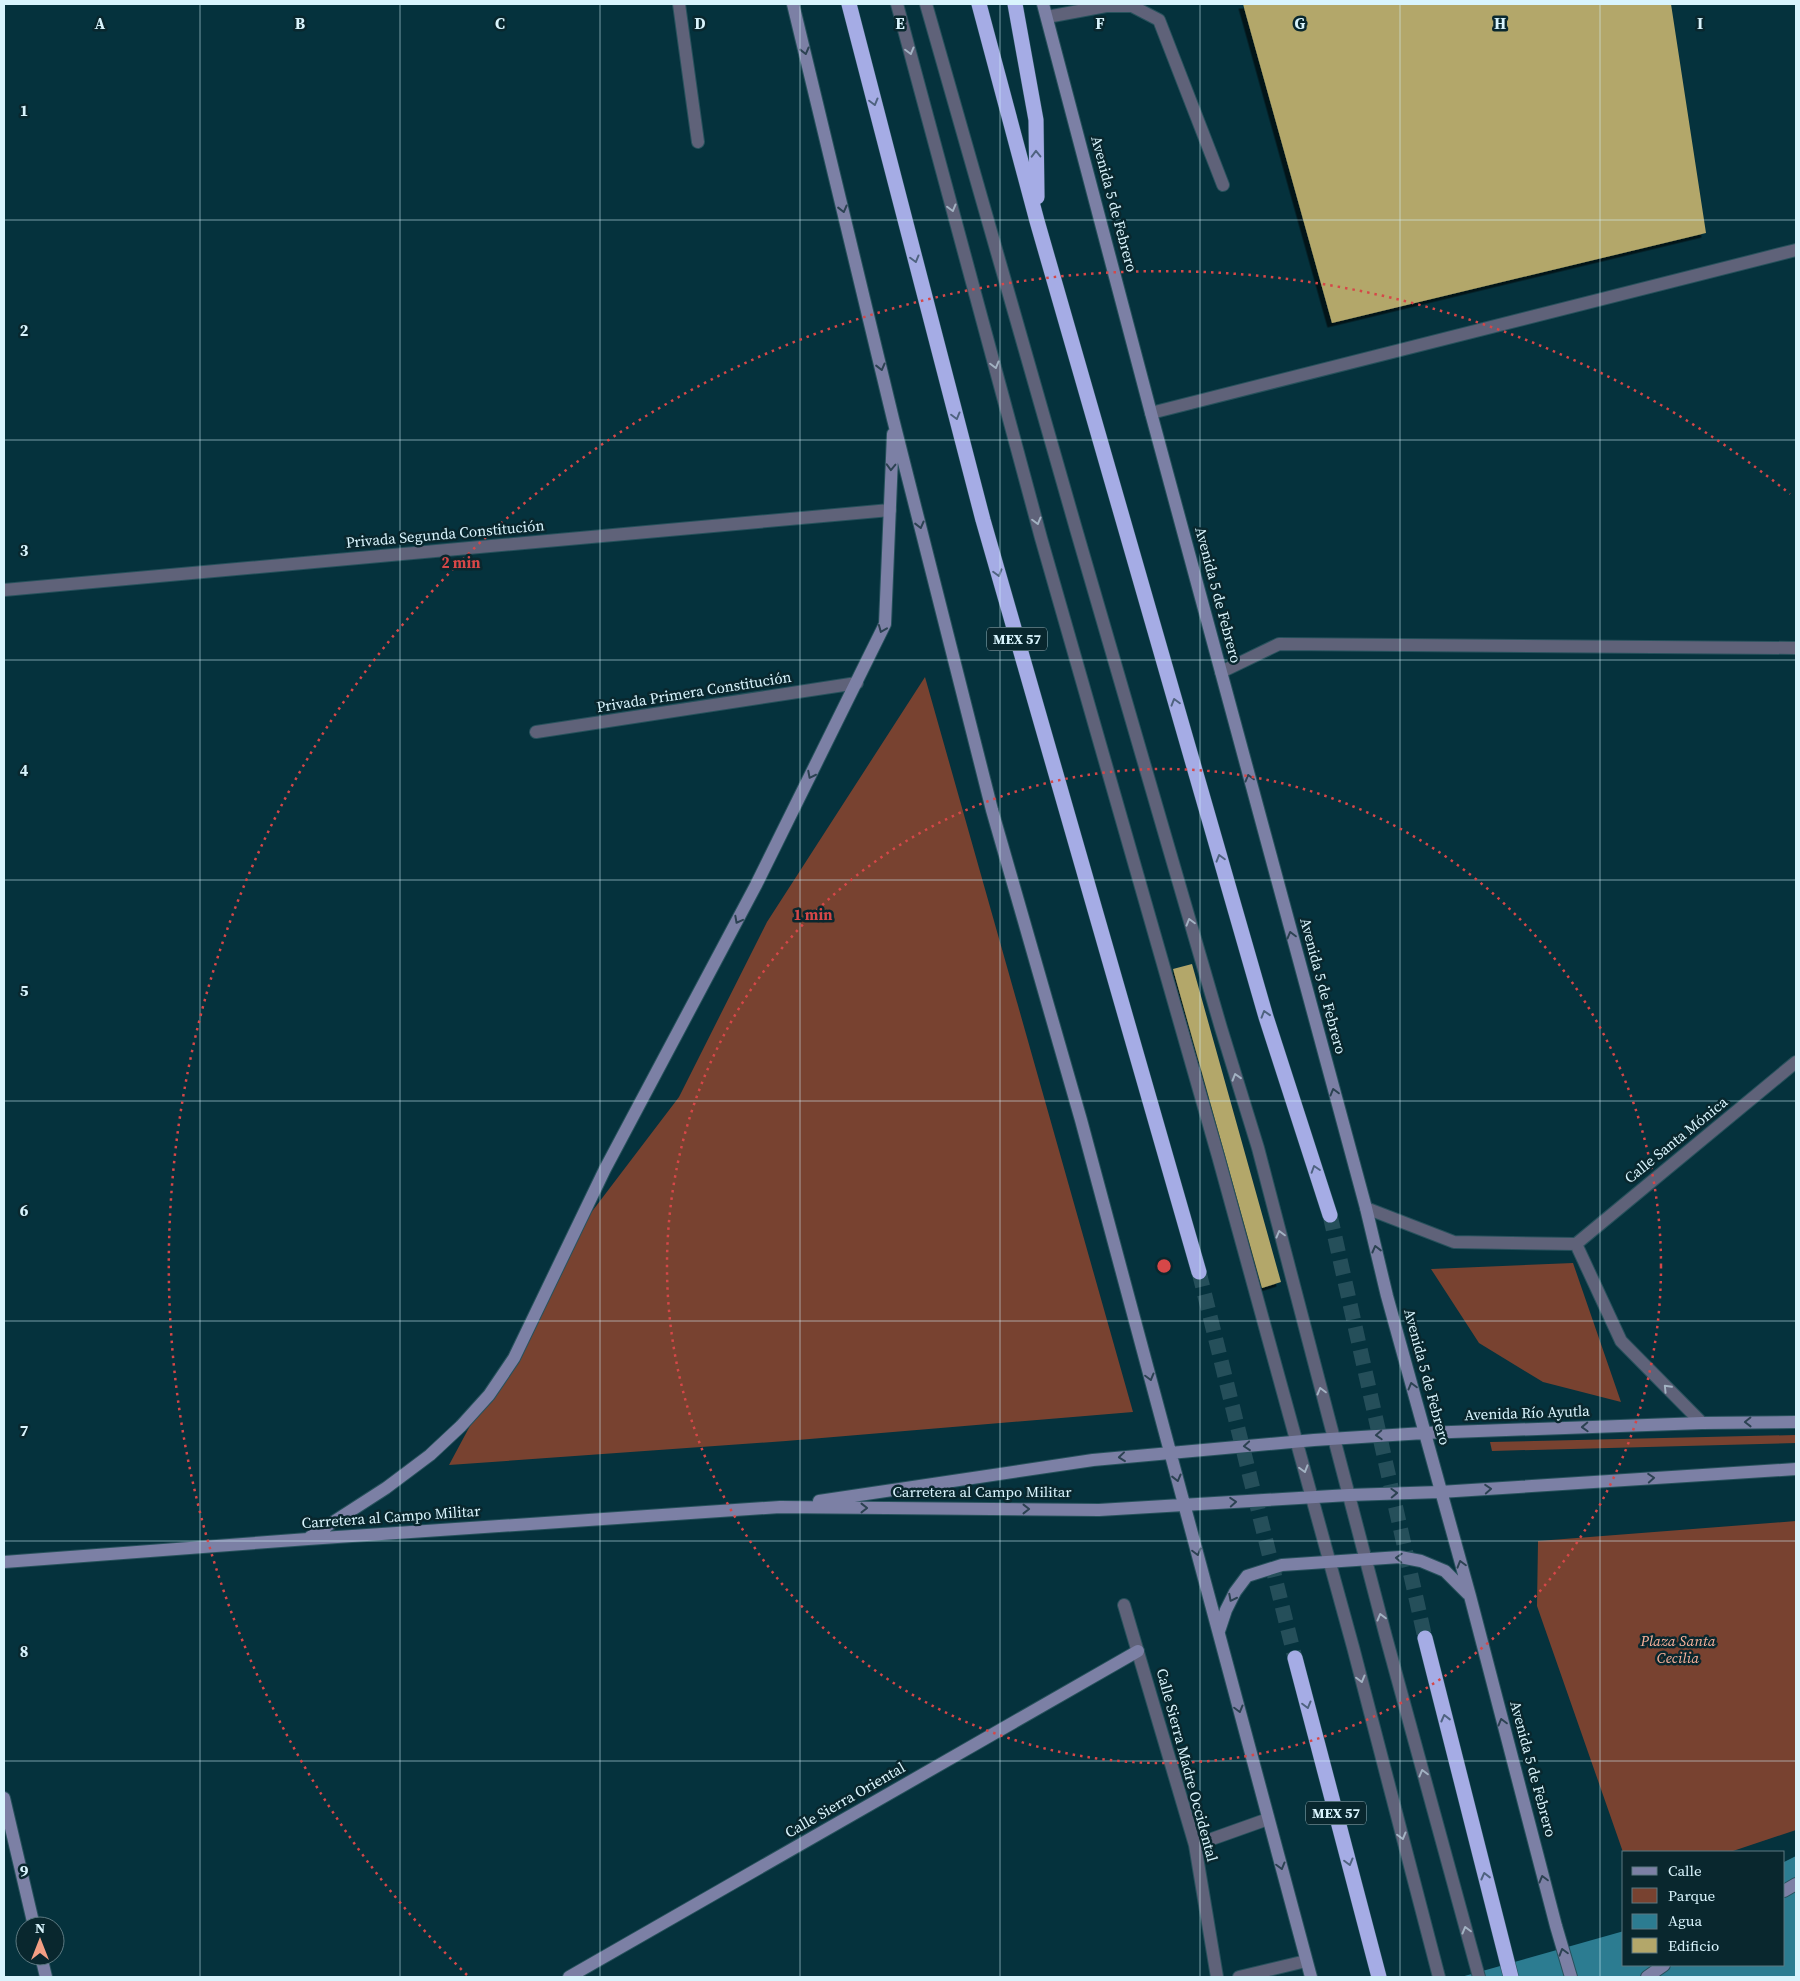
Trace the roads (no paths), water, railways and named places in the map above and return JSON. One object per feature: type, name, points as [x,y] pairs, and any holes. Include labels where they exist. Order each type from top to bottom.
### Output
[{"type":"highway","name":"MEX 57","points":[[849,4],[983,520],[1199,1272]]},
{"type":"highway","points":[[979,4],[1037,221],[1266,1017],[1330,1215]]},
{"type":"highway","points":[[1015,4],[1036,120],[1037,221]]},
{"type":"highway","points":[[1425,1638],[1511,1977]]},
{"type":"highway","name":"MEX 57","points":[[1295,1658],[1379,1977]]},
{"type":"main road","points":[[793,4],[893,419],[992,810],[1081,1120],[1311,1977]]},
{"type":"main road","name":"Avenida 5 de Febrero","points":[[1043,4],[1151,413],[1366,1208],[1387,1296],[1470,1596],[1553,1916],[1571,1977]]},
{"type":"main road","points":[[308,1539],[386,1488],[430,1455],[461,1426],[489,1395],[514,1358],[605,1168],[756,885],[885,624],[893,419]]},
{"type":"main road","name":"Avenida Río Ayutla","points":[[1170,1452],[1334,1438],[1424,1433],[1702,1423],[1796,1422]]},
{"type":"main road","name":"Carretera al Campo Militar","points":[[780,1507],[1093,1460],[1170,1452]]},
{"type":"main road","points":[[1184,1505],[1349,1495],[1440,1492],[1796,1468]]},
{"type":"main road","name":"Carretera al Campo Militar","points":[[4,1562],[780,1507],[1099,1510],[1184,1505]]},
{"type":"main road","points":[[1219,1632],[1226,1610],[1235,1592],[1247,1576],[1282,1565],[1400,1556],[1421,1561],[1445,1571],[1470,1596]]},
{"type":"main road","name":"Calle Sierra Oriental","points":[[569,1977],[1138,1652]]},
{"type":"main road","points":[[4,1798],[32,1916]]},
{"type":"main road","points":[[1785,1890],[1796,1884]]},
{"type":"main road","points":[[1647,1977],[1663,1966]]},
{"type":"street","points":[[679,4],[698,142]]},
{"type":"street","points":[[897,4],[1042,538],[1312,1497],[1439,1977]]},
{"type":"street","points":[[926,4],[1078,538],[1221,1028],[1258,1148],[1365,1559],[1479,1977]]},
{"type":"street","points":[[1047,17],[1106,6],[1132,6],[1159,20],[1224,185]]},
{"type":"street","points":[[1151,413],[1796,250]]},
{"type":"street","name":"Privada Segunda Constitución","points":[[4,590],[890,510]]},
{"type":"street","points":[[1221,672],[1279,644],[1796,648]]},
{"type":"street","name":"Privada Primera Constitución","points":[[536,732],[857,683]]},
{"type":"street","name":"Calle Santa Mónica","points":[[1576,1244],[1796,1062]]},
{"type":"street","points":[[1366,1208],[1454,1242],[1576,1244],[1620,1340],[1702,1423]]},
{"type":"street","name":"Calle Sierra Madre Occidental","points":[[1124,1605],[1195,1845],[1217,1977]]},
{"type":"street","points":[[1195,1845],[1268,1819]]},
{"type":"street","points":[[1239,1977],[1306,1961]]},
{"type":"water","points":[[1796,1856],[1796,1977],[1461,1977],[1622,1932],[1622,1966],[1785,1966],[1785,1862]]},
{"type":"tunnel","points":[[1330,1215],[1425,1638]]},
{"type":"tunnel","points":[[1199,1272],[1295,1658]]},
{"type":"park label","name":"Plaza Santa Cecilia","points":[[1678,1650]]}]
